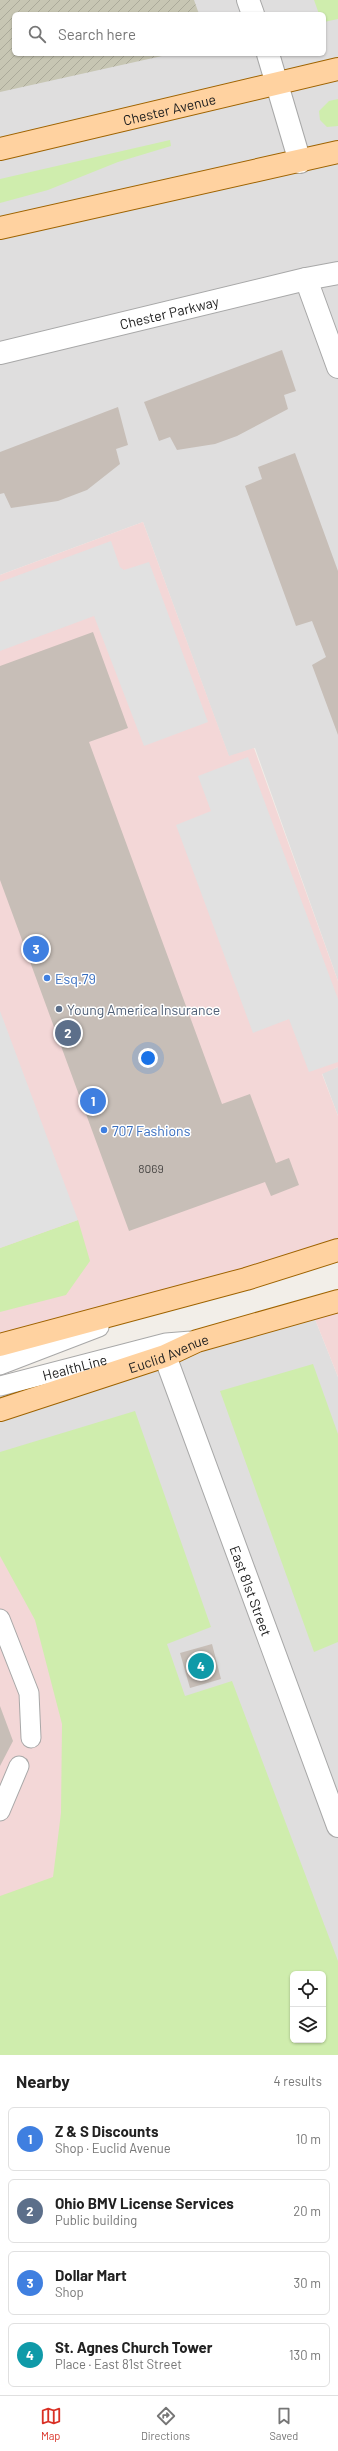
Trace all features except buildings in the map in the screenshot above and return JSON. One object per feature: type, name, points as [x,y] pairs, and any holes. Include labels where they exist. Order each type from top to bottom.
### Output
[{"type":"main road","name":"Chester Avenue","points":[[0,149],[338,69]]},
{"type":"main road","points":[[0,228],[300,162],[338,152]]},
{"type":"main road","points":[[0,1345],[246,1279],[338,1250]]},
{"type":"main road","name":"Euclid Avenue","points":[[0,1410],[165,1356],[197,1340],[338,1301]]},
{"type":"street","points":[[248,0],[252,12]]},
{"type":"street","points":[[269,56],[300,162]]},
{"type":"street","name":"Chester Parkway","points":[[0,353],[306,278],[338,273]]},
{"type":"street","points":[[306,278],[338,367]]},
{"type":"street","name":"East 81st Street","points":[[165,1356],[338,1826]]},
{"type":"lane","name":"HealthLine","points":[[0,1365],[177,1297]]},
{"type":"lane","name":"HealthLine","points":[[0,1386],[166,1343],[197,1340]]},
{"type":"lane","points":[[0,1619],[29,1693],[32,1738]]},
{"type":"lane","points":[[0,1811],[19,1766]]},
{"type":"shaded area","points":[[0,0],[338,0],[338,981],[255,748],[229,757],[143,522],[0,575]]},
{"type":"shaded area","points":[[0,0],[194,0],[198,12],[12,12],[12,56],[162,56],[0,92]]},
{"type":"shaded area","points":[[143,522],[229,756],[254,748],[338,981],[338,1067],[322,1074],[338,1116],[338,1250],[0,1345],[0,575]]},
{"type":"shaded area","points":[[111,541],[120,567],[124,570],[149,562],[208,722],[144,746],[94,616],[0,651],[0,582]]},
{"type":"shaded area","points":[[248,757],[338,999],[338,1062],[309,1072],[289,1019],[253,1033],[176,825],[211,811],[198,776]]},
{"type":"shaded area","points":[[0,1011],[78,1220],[0,1248]]},
{"type":"shaded area","points":[[338,1067],[338,1116],[322,1073]]},
{"type":"shaded area","points":[[338,1301],[338,1377],[311,1309]]},
{"type":"shaded area","points":[[311,1309],[338,1377],[338,2055],[200,2055],[0,1500],[0,1410]]},
{"type":"shaded area","points":[[0,1500],[200,2055],[0,2055]]},
{"type":"green space","points":[[314,0],[338,0],[338,19],[326,22],[326,12],[318,12]]},
{"type":"green space","points":[[338,99],[338,126],[327,127],[320,120],[319,111],[329,101]]},
{"type":"green space","points":[[170,140],[171,146],[118,162],[48,190],[0,203],[0,179]]},
{"type":"green space","points":[[78,1220],[90,1261],[66,1295],[0,1312],[0,1248]]},
{"type":"green space","points":[[313,1364],[338,1434],[338,1642],[314,1652],[220,1391]]},
{"type":"green space","points":[[135,1411],[211,1627],[167,1644],[185,1696],[232,1681],[338,1961],[338,2055],[0,2055],[0,1896],[53,1877],[61,1813],[62,1724],[35,1620],[0,1556],[0,1452]]},
{"type":"place","name":"Dollar Mart","points":[[36,949]]},
{"type":"place","name":"Esq.79","points":[[47,978]]},
{"type":"place","name":"Young America Insurance","points":[[59,1009]]},
{"type":"place","name":"Ohio BMV License Services","points":[[68,1033]]},
{"type":"place","name":"Z & S Discounts","points":[[93,1101]]},
{"type":"place","name":"707 Fashions","points":[[104,1130]]},
{"type":"place","name":"St. Agnes Church Tower","points":[[201,1666]]}]
